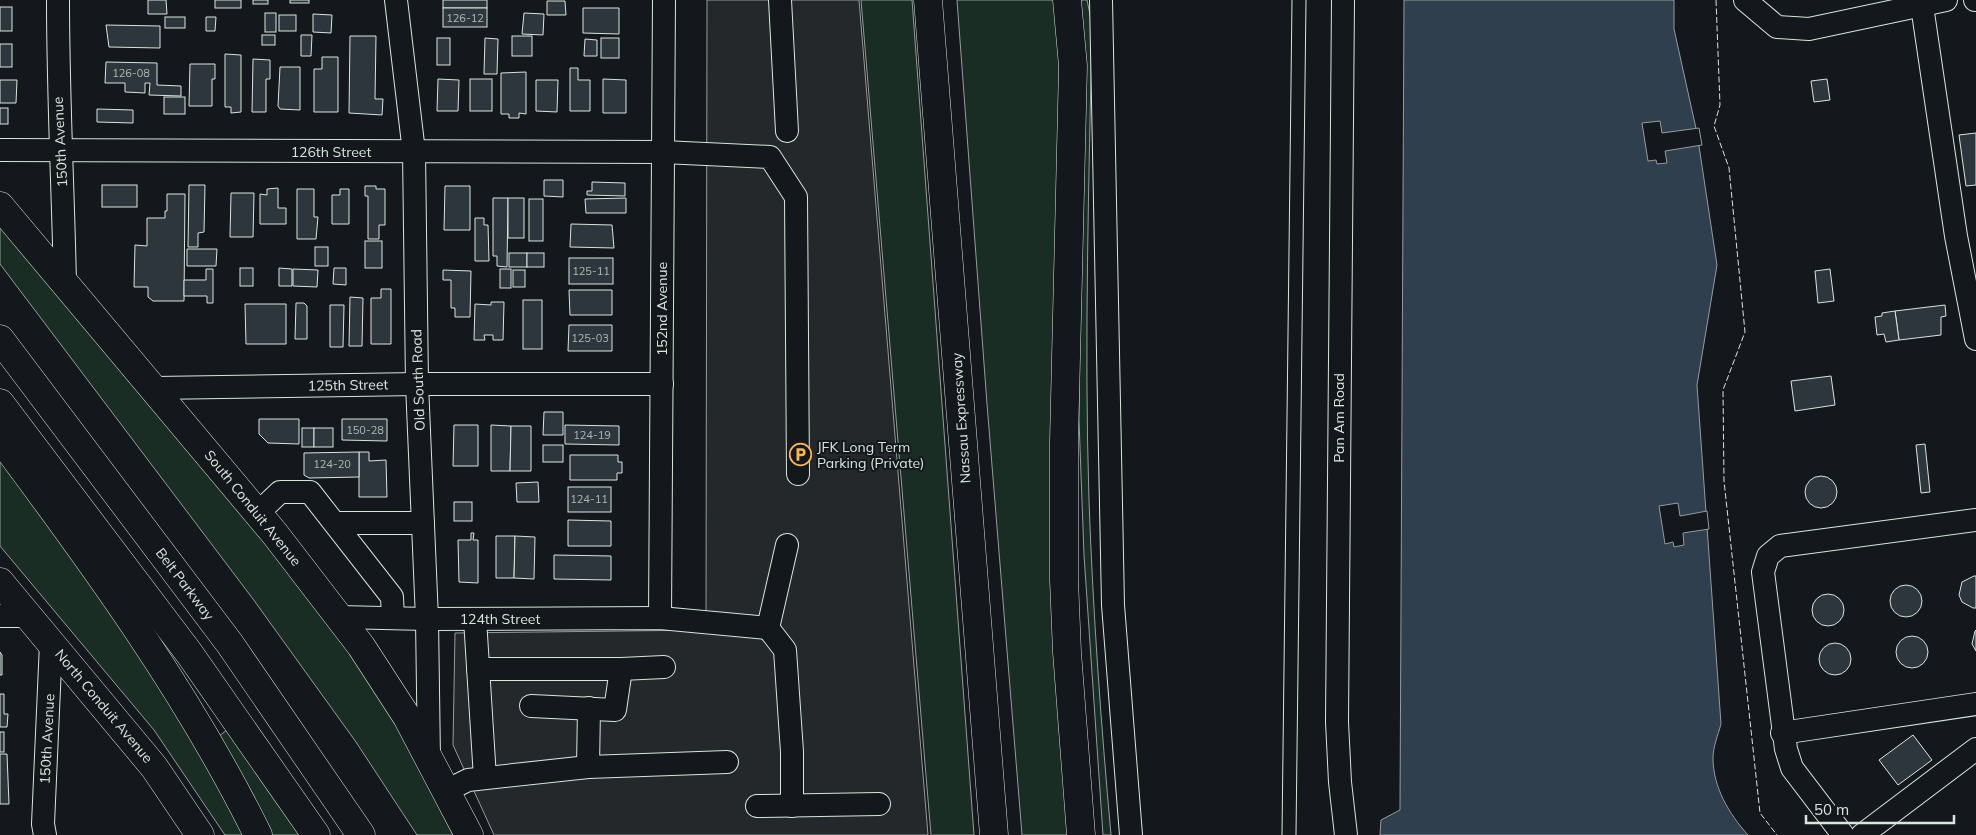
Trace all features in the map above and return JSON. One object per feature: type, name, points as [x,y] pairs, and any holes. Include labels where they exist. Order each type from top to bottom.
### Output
[{"type":"main road","name":"Nassau Expressway","points":[[928,0],[994,835]]},
{"type":"main road","points":[[1067,0],[1074,66],[1064,441],[1064,580],[1067,652],[1081,835]]},
{"type":"main road","name":"South Conduit Avenue","points":[[0,206],[155,388],[258,513],[339,617],[387,685],[469,835]]},
{"type":"main road","name":"Belt Parkway","points":[[0,339],[230,644],[358,830]]},
{"type":"main road","points":[[0,403],[206,676],[316,835]]},
{"type":"main road","points":[[0,438],[98,572],[157,661],[221,764],[258,835]]},
{"type":"main road","name":"North Conduit Avenue","points":[[0,582],[154,766],[200,835]]},
{"type":"street","name":"150th Avenue","points":[[58,0],[58,97],[62,151],[65,283]]},
{"type":"street","name":"Old South Road","points":[[396,0],[414,152],[417,384],[427,619],[429,760]]},
{"type":"street","name":"152nd Avenue","points":[[660,618],[664,0]]},
{"type":"street","points":[[780,0],[787,131]]},
{"type":"street","points":[[1101,0],[1112,605],[1130,835]]},
{"type":"street","name":"Pan Am Road","points":[[1343,0],[1337,722],[1346,835]]},
{"type":"street","points":[[1745,0],[1777,27],[1809,29],[1946,0]]},
{"type":"street","points":[[1922,6],[1956,236],[1976,338]]},
{"type":"street","name":"126th Street","points":[[0,150],[663,152],[770,157],[796,197],[798,474]]},
{"type":"street","name":"125th Street","points":[[155,388],[417,384],[662,384]]},
{"type":"street","points":[[258,513],[280,492],[310,492],[392,597],[393,618]]},
{"type":"street","points":[[1843,835],[1792,768],[1782,733],[1763,572],[1768,556],[1780,546],[1976,520]]},
{"type":"street","points":[[335,523],[423,523]]},
{"type":"street","points":[[787,545],[768,628],[785,650],[792,752],[792,806]]},
{"type":"street","points":[[0,616],[29,616]]},
{"type":"street","name":"124th Street","points":[[339,617],[427,619],[660,618],[768,628]]},
{"type":"street","points":[[475,619],[485,778]]},
{"type":"street","name":"150th Avenue","points":[[45,835],[43,824],[51,643]]},
{"type":"street","points":[[478,669],[621,669],[664,667]]},
{"type":"street","points":[[530,706],[615,710],[621,669]]},
{"type":"street","points":[[1782,733],[1976,704]]},
{"type":"street","points":[[588,766],[589,708]]},
{"type":"street","points":[[1862,835],[1976,750]]},
{"type":"street","points":[[446,792],[468,780],[588,766],[727,762]]},
{"type":"street","points":[[757,806],[879,804]]},
{"type":"green space","points":[[861,0],[912,0],[974,835],[931,835]]},
{"type":"green space","points":[[957,0],[1063,0],[1071,835],[1022,835]]},
{"type":"green space","points":[[1079,0],[1087,0],[1092,24],[1087,382],[1089,501],[1095,627],[1111,835],[1103,835],[1084,555],[1079,420]]},
{"type":"green space","points":[[0,226],[299,578],[397,721],[453,835],[417,835],[356,742],[253,599],[0,264]]},
{"type":"green space","points":[[0,453],[185,718],[248,835],[225,835],[154,730],[0,546]]},
{"type":"green space","points":[[228,729],[301,835],[271,835],[218,737]]},
{"type":"shaded area","name":"JFK Long Term Parking (Private)","points":[[707,0],[859,0],[928,835],[494,835],[453,745],[455,633],[706,630]]},
{"type":"water","points":[[1404,0],[1674,0],[1674,29],[1697,133],[1717,265],[1697,385],[1721,724],[1713,758],[1716,779],[1723,800],[1748,835],[1380,835],[1381,820],[1400,810]]},
{"type":"pier","points":[[1660,121],[1662,133],[1699,128],[1702,145],[1665,151],[1667,163],[1657,164],[1656,160],[1648,161],[1642,123]]},
{"type":"pier","points":[[1678,503],[1680,516],[1707,511],[1709,529],[1683,533],[1684,545],[1674,547],[1673,542],[1665,544],[1659,506]]},
{"type":"building","points":[[148,0],[166,0],[167,14],[148,14]]},
{"type":"building","points":[[215,0],[241,0],[241,8],[215,8]]},
{"type":"building","points":[[253,0],[268,0],[268,4],[253,4]]},
{"type":"building","points":[[290,0],[309,0],[309,3],[290,3]]},
{"type":"building","points":[[443,0],[487,0],[487,8],[443,8]]},
{"type":"building","points":[[547,1],[565,1],[566,15],[547,15]]},
{"type":"building","points":[[0,7],[12,7],[12,31],[0,31]]},
{"type":"building","points":[[443,8],[487,8],[487,27],[443,27]]},
{"type":"building","points":[[583,8],[619,8],[619,34],[583,33]]},
{"type":"building","points":[[265,13],[276,13],[276,32],[265,32]]},
{"type":"building","points":[[524,13],[544,14],[543,35],[522,34]]},
{"type":"building","points":[[313,14],[332,15],[331,33],[313,32]]},
{"type":"building","points":[[279,15],[296,15],[296,31],[279,31]]},
{"type":"building","points":[[165,17],[185,17],[185,28],[165,28]]},
{"type":"building","points":[[206,17],[216,17],[215,31],[206,31]]},
{"type":"building","points":[[106,25],[160,26],[160,48],[109,47]]},
{"type":"building","points":[[262,35],[275,35],[275,45],[262,45]]},
{"type":"building","points":[[301,35],[312,35],[311,56],[301,56]]},
{"type":"building","points":[[350,36],[376,36],[375,99],[383,99],[382,115],[349,113]]},
{"type":"building","points":[[512,36],[532,36],[532,56],[512,56]]},
{"type":"building","points":[[437,38],[450,38],[450,65],[437,65]]},
{"type":"building","points":[[485,38],[498,39],[497,74],[484,74]]},
{"type":"building","points":[[601,38],[619,38],[619,58],[601,58]]},
{"type":"building","points":[[585,39],[597,40],[597,56],[584,56]]},
{"type":"building","points":[[0,44],[12,44],[12,67],[0,67]]},
{"type":"building","points":[[225,54],[241,55],[241,112],[231,113],[231,107],[225,107]]},
{"type":"building","points":[[322,57],[338,57],[338,112],[314,112],[314,69],[322,69]]},
{"type":"building","points":[[253,59],[270,60],[270,79],[266,79],[266,112],[252,112]]},
{"type":"building","points":[[106,62],[157,63],[157,85],[181,86],[181,96],[149,95],[150,83],[145,83],[145,93],[125,92],[125,83],[105,83]]},
{"type":"building","points":[[190,64],[215,64],[215,79],[212,79],[212,106],[189,106]]},
{"type":"building","points":[[280,67],[300,67],[300,110],[280,109],[278,106]]},
{"type":"building","points":[[570,68],[578,68],[578,80],[590,80],[590,111],[570,111]]},
{"type":"building","points":[[526,72],[526,114],[519,113],[519,118],[509,118],[509,114],[501,114],[501,73]]},
{"type":"building","points":[[438,79],[459,80],[458,111],[437,111]]},
{"type":"building","points":[[470,79],[492,79],[492,111],[470,111]]},
{"type":"building","points":[[603,79],[626,80],[626,113],[603,113]]},
{"type":"building","points":[[1827,79],[1830,100],[1814,102],[1811,81]]},
{"type":"building","points":[[0,80],[17,80],[16,103],[0,103]]},
{"type":"building","points":[[536,80],[558,80],[557,112],[536,111]]},
{"type":"building","points":[[164,97],[185,97],[185,114],[164,114]]},
{"type":"building","points":[[0,108],[8,108],[8,124],[0,124]]},
{"type":"building","points":[[97,109],[133,110],[133,123],[97,122]]},
{"type":"building","points":[[1976,133],[1976,185],[1966,186],[1959,135]]},
{"type":"building","points":[[544,180],[563,180],[563,197],[544,196]]},
{"type":"building","points":[[592,182],[625,183],[625,196],[587,195],[587,191],[592,191]]},
{"type":"building","points":[[102,185],[137,185],[137,207],[102,207]]},
{"type":"building","points":[[189,185],[205,185],[204,232],[198,233],[198,247],[188,247]]},
{"type":"building","points":[[365,186],[376,186],[376,189],[385,189],[385,225],[379,225],[379,239],[368,239],[368,196],[365,196]]},
{"type":"building","points":[[445,186],[470,186],[470,230],[444,230]]},
{"type":"building","points":[[278,188],[278,208],[286,208],[286,224],[260,224],[260,194],[267,195],[267,189]]},
{"type":"building","points":[[297,189],[314,189],[314,217],[318,217],[316,239],[297,239]]},
{"type":"building","points":[[340,189],[349,189],[349,224],[332,224],[332,195],[340,195]]},
{"type":"building","points":[[231,193],[254,193],[253,237],[230,237]]},
{"type":"building","points":[[167,194],[185,194],[184,301],[153,301],[148,297],[148,287],[134,287],[135,245],[147,246],[147,218],[165,218]]},
{"type":"building","points":[[493,198],[508,198],[507,267],[497,266],[497,256],[493,256]]},
{"type":"building","points":[[508,198],[524,198],[524,238],[508,238]]},
{"type":"building","points":[[626,198],[626,213],[586,213],[585,199]]},
{"type":"building","points":[[529,199],[543,199],[543,241],[529,241]]},
{"type":"building","points":[[475,218],[484,218],[484,225],[488,225],[489,261],[475,261]]},
{"type":"building","points":[[571,224],[612,225],[614,248],[570,247]]},
{"type":"building","points":[[365,241],[382,241],[382,268],[365,268]]},
{"type":"building","points":[[315,247],[328,247],[328,266],[315,266]]},
{"type":"building","points":[[187,249],[217,249],[216,266],[187,266]]},
{"type":"building","points":[[509,253],[527,253],[527,267],[509,267]]},
{"type":"building","points":[[527,253],[544,253],[544,267],[527,267]]},
{"type":"building","points":[[569,258],[613,258],[613,284],[569,284]]},
{"type":"building","points":[[240,268],[253,268],[253,286],[240,286]]},
{"type":"building","points":[[279,268],[292,269],[292,286],[279,286]]},
{"type":"building","points":[[334,268],[346,268],[346,285],[333,284]]},
{"type":"building","points":[[206,269],[213,269],[213,303],[207,303],[207,296],[184,296],[184,280],[206,280]]},
{"type":"building","points":[[293,269],[318,270],[317,287],[293,286]]},
{"type":"building","points":[[500,269],[511,269],[511,288],[500,288]]},
{"type":"building","points":[[1830,269],[1834,301],[1818,303],[1815,271]]},
{"type":"building","points":[[443,270],[471,271],[470,317],[455,317],[455,308],[451,308],[451,280],[443,280]]},
{"type":"building","points":[[513,270],[525,270],[525,287],[513,287]]},
{"type":"building","points":[[381,289],[391,289],[391,344],[371,344],[371,298],[381,298]]},
{"type":"building","points":[[569,290],[612,290],[612,315],[570,315]]},
{"type":"building","points":[[350,297],[363,298],[362,346],[349,346]]},
{"type":"building","points":[[523,300],[542,300],[542,349],[523,349]]},
{"type":"building","points":[[491,302],[504,302],[503,340],[493,340],[493,335],[484,335],[485,340],[474,340],[475,304],[491,305]]},
{"type":"building","points":[[296,303],[304,303],[307,306],[307,339],[295,339]]},
{"type":"building","points":[[245,304],[286,304],[286,344],[246,344]]},
{"type":"building","points":[[330,305],[344,305],[343,347],[330,347]]},
{"type":"building","points":[[1945,305],[1946,316],[1941,317],[1941,335],[1899,340],[1895,311]]},
{"type":"building","points":[[1895,311],[1899,340],[1886,342],[1884,334],[1877,335],[1875,317],[1882,316],[1882,313]]},
{"type":"building","points":[[569,325],[612,325],[612,351],[568,351]]},
{"type":"building","points":[[1831,376],[1835,405],[1795,411],[1791,381]]},
{"type":"building","points":[[544,412],[563,412],[563,435],[543,435]]},
{"type":"building","points":[[259,419],[299,419],[299,444],[268,443],[259,434]]},
{"type":"building","points":[[342,419],[387,419],[387,441],[342,440]]},
{"type":"building","points":[[454,425],[478,425],[478,466],[453,466]]},
{"type":"building","points":[[491,425],[511,426],[510,471],[491,471]]},
{"type":"building","points":[[565,425],[619,426],[619,445],[565,444]]},
{"type":"building","points":[[511,426],[531,426],[531,471],[510,471]]},
{"type":"building","points":[[302,428],[314,428],[314,447],[302,447]]},
{"type":"building","points":[[314,428],[333,428],[333,447],[314,447]]},
{"type":"building","points":[[1925,444],[1930,492],[1921,493],[1916,445]]},
{"type":"building","points":[[543,445],[563,445],[563,462],[543,462]]},
{"type":"building","points":[[359,452],[369,452],[369,461],[386,460],[387,497],[359,497]]},
{"type":"building","points":[[359,452],[359,477],[309,478],[304,475],[304,453]]},
{"type":"building","points":[[570,455],[618,455],[618,462],[622,462],[622,473],[617,473],[617,480],[570,480]]},
{"type":"building","points":[[1821,476],[1827,477],[1832,481],[1836,486],[1836,498],[1832,503],[1827,507],[1821,508],[1815,507],[1810,503],[1806,498],[1805,492],[1806,486],[1810,481],[1815,477]]},
{"type":"building","points":[[538,482],[539,502],[517,502],[516,483]]},
{"type":"building","points":[[568,487],[611,487],[611,512],[568,512]]},
{"type":"building","points":[[454,502],[472,502],[472,521],[454,521]]},
{"type":"building","points":[[568,520],[611,521],[611,546],[568,546]]},
{"type":"building","points":[[471,533],[474,533],[473,540],[478,540],[478,583],[459,582],[458,540],[471,540]]},
{"type":"building","points":[[496,536],[515,536],[514,578],[496,578]]},
{"type":"building","points":[[515,536],[535,537],[534,579],[514,578]]},
{"type":"building","points":[[554,555],[611,556],[611,580],[554,579]]},
{"type":"building","points":[[1976,576],[1976,608],[1962,602],[1959,595],[1962,582]]},
{"type":"building","points":[[1906,585],[1912,586],[1917,590],[1921,595],[1921,607],[1917,612],[1912,616],[1906,617],[1900,616],[1895,612],[1891,607],[1890,601],[1891,595],[1895,590],[1900,586]]},
{"type":"building","points":[[1828,594],[1834,595],[1839,599],[1843,604],[1843,616],[1839,621],[1834,625],[1828,626],[1822,625],[1817,621],[1813,616],[1812,610],[1813,604],[1817,599],[1822,595]]},
{"type":"building","points":[[1976,630],[1976,651],[1972,644]]},
{"type":"building","points":[[1912,636],[1918,637],[1923,641],[1927,646],[1927,658],[1923,663],[1918,667],[1912,668],[1906,667],[1901,663],[1897,658],[1896,652],[1897,646],[1901,641],[1906,637]]},
{"type":"building","points":[[1835,643],[1841,644],[1846,648],[1850,653],[1850,665],[1846,670],[1841,674],[1835,675],[1829,674],[1824,670],[1820,665],[1819,659],[1820,653],[1824,648],[1829,644]]},
{"type":"building","points":[[0,652],[2,655],[2,675],[0,675]]},
{"type":"building","points":[[0,694],[4,694],[4,714],[8,714],[7,727],[0,727]]},
{"type":"building","points":[[0,732],[4,732],[4,752],[0,752]]},
{"type":"building","points":[[1913,735],[1932,760],[1898,785],[1879,760]]},
{"type":"building","points":[[0,754],[7,754],[9,804],[0,804]]},
{"type":"tram line","points":[[1282,835],[1292,0]]},
{"type":"tram line","points":[[1296,835],[1306,0]]},
{"type":"fence","points":[[1716,0],[1720,105],[1714,126],[1729,168],[1745,332],[1723,390],[1724,481],[1760,813],[1777,835]]},
{"type":"place","name":"JFK Long Term Parking (Private)","points":[[801,455]]}]
